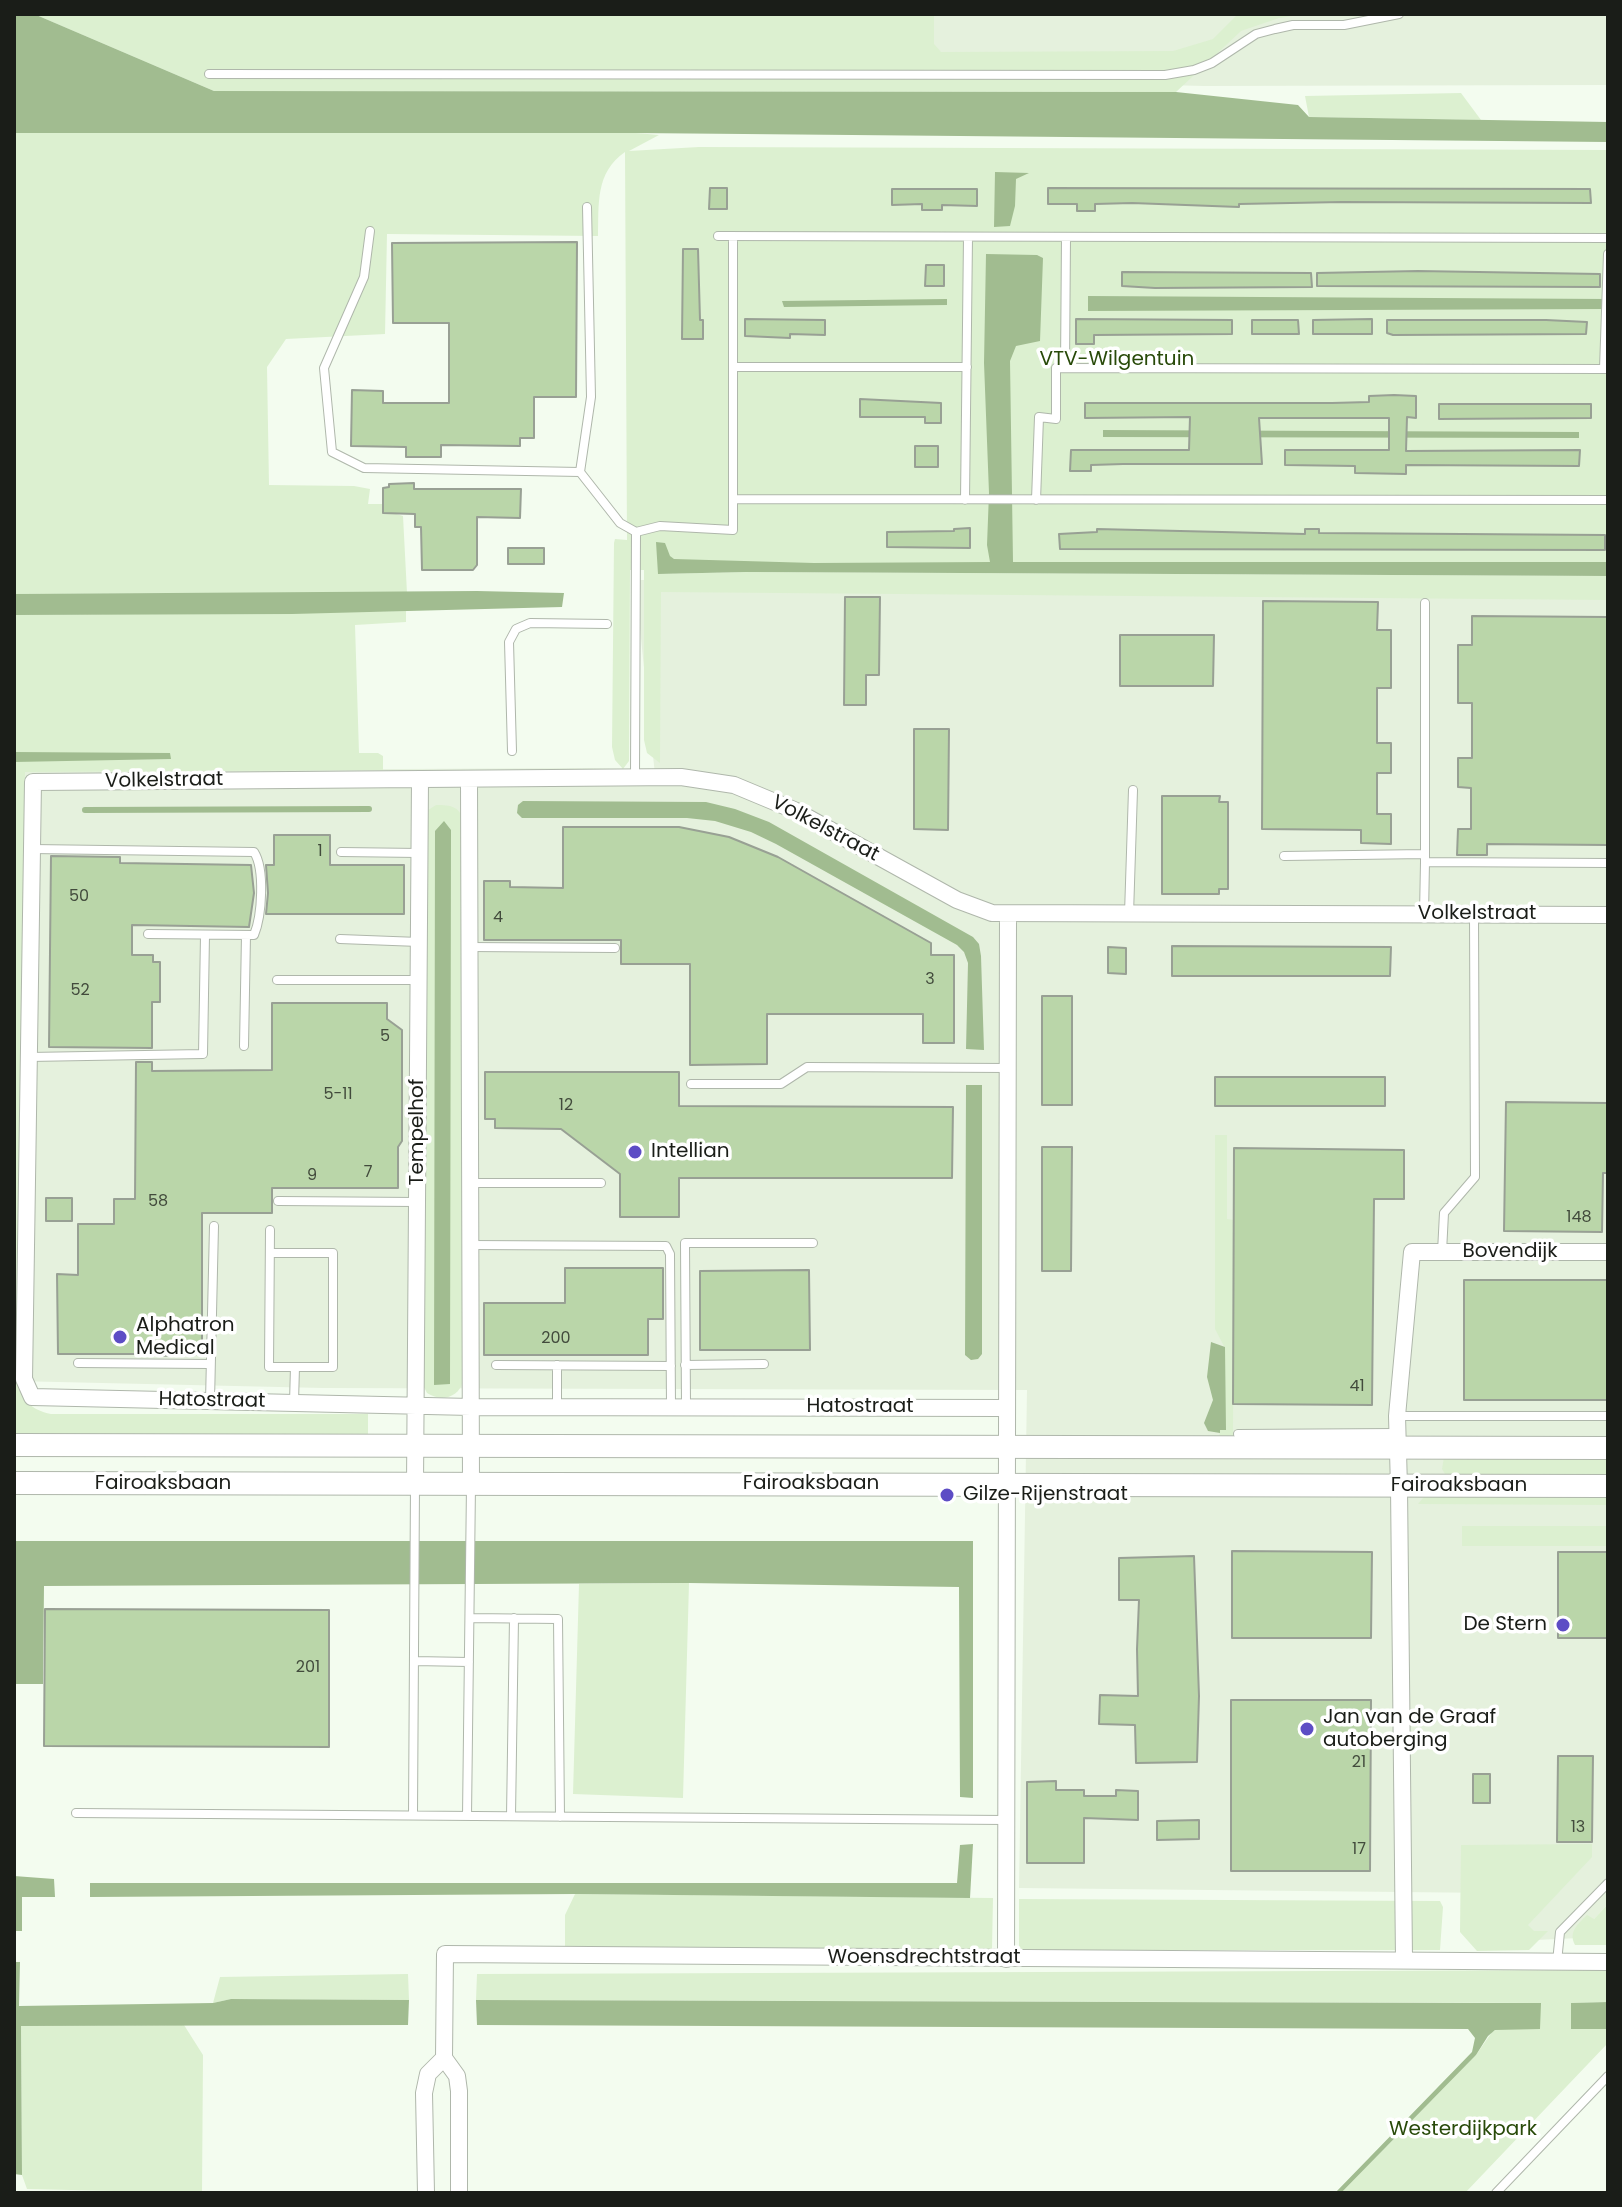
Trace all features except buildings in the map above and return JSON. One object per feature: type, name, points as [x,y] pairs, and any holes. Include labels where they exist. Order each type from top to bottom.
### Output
[{"type":"main road","name":"Fairoaksbaan","points":[[14,1445],[1007,1445],[1397,1440],[1608,1448]]},
{"type":"main road","name":"Fairoaksbaan","points":[[14,1483],[1608,1486]]},
{"type":"street","name":"Volkelstraat","points":[[33,782],[681,777],[734,785],[794,810],[957,900],[992,913],[1608,915]]},
{"type":"street","name":"Tempelhof","points":[[415,1485],[420,779]]},
{"type":"street","points":[[469,779],[471,1485]]},
{"type":"street","name":"Hatostraat","points":[[33,782],[24,1379],[32,1397],[471,1407],[1007,1408]]},
{"type":"street","points":[[1006,1959],[1008,915]]},
{"type":"street","name":"Bovendijk","points":[[1397,1416],[1412,1252],[1608,1252]]},
{"type":"street","points":[[1397,1416],[1404,1959]]},
{"type":"street","name":"Woensdrechtstraat","points":[[444,2058],[445,1954],[1608,1962]]},
{"type":"street","points":[[426,2193],[424,2093],[428,2074],[444,2058],[457,2076],[459,2091],[459,2193]]},
{"type":"lane","points":[[209,74],[1165,75],[1212,63],[1256,34],[1275,29],[1293,25],[1344,25],[1399,14]]},
{"type":"lane","points":[[587,207],[591,397],[580,472],[620,523],[636,532],[660,526],[733,530],[733,236]]},
{"type":"lane","points":[[370,231],[364,277],[324,368],[332,452],[364,468],[580,472]]},
{"type":"lane","points":[[718,236],[1608,238]]},
{"type":"lane","points":[[965,500],[968,237]]},
{"type":"lane","points":[[1065,368],[1066,237]]},
{"type":"lane","points":[[1036,500],[1039,417],[1056,419],[1056,368],[1606,369],[1608,254]]},
{"type":"lane","points":[[733,367],[967,367]]},
{"type":"lane","points":[[733,499],[1608,500]]},
{"type":"lane","points":[[635,776],[636,532]]},
{"type":"lane","points":[[1424,914],[1425,603]]},
{"type":"lane","points":[[512,751],[509,642],[516,629],[530,623],[607,624]]},
{"type":"lane","points":[[1129,914],[1133,790]]},
{"type":"lane","points":[[32,849],[254,852],[260,861],[260,922],[254,935],[148,934]]},
{"type":"lane","points":[[341,852],[419,853]]},
{"type":"lane","points":[[1284,856],[1608,863]]},
{"type":"lane","points":[[1442,1252],[1444,1213],[1475,1177],[1474,914]]},
{"type":"lane","points":[[29,1057],[203,1054],[205,935]]},
{"type":"lane","points":[[244,1046],[246,935]]},
{"type":"lane","points":[[340,939],[419,942]]},
{"type":"lane","points":[[469,947],[615,948]]},
{"type":"lane","points":[[277,980],[419,980]]},
{"type":"lane","points":[[691,1084],[781,1084],[807,1067],[1008,1068]]},
{"type":"lane","points":[[470,1183],[601,1183]]},
{"type":"lane","points":[[278,1201],[417,1202]]},
{"type":"lane","points":[[210,1401],[214,1226]]},
{"type":"lane","points":[[270,1230],[269,1367],[333,1367],[333,1253],[270,1253]]},
{"type":"lane","points":[[678,1406],[685,1365],[685,1243],[813,1243]]},
{"type":"lane","points":[[470,1245],[666,1246],[670,1254],[671,1366],[678,1406]]},
{"type":"lane","points":[[78,1363],[210,1364]]},
{"type":"lane","points":[[685,1365],[764,1364]]},
{"type":"lane","points":[[496,1365],[671,1366]]},
{"type":"lane","points":[[557,1365],[557,1407]]},
{"type":"lane","points":[[294,1403],[295,1367]]},
{"type":"lane","points":[[1397,1416],[1608,1416]]},
{"type":"lane","points":[[1238,1434],[1397,1440]]},
{"type":"lane","points":[[413,1815],[415,1485]]},
{"type":"lane","points":[[467,1816],[471,1485]]},
{"type":"lane","points":[[470,1618],[558,1619],[560,1817]]},
{"type":"lane","points":[[511,1816],[514,1618]]},
{"type":"lane","points":[[414,1661],[469,1662]]},
{"type":"lane","points":[[76,1813],[1006,1820]]},
{"type":"lane","points":[[1557,1962],[1560,1932],[1608,1883]]},
{"type":"lane","points":[[1496,2193],[1608,2076]]},
{"type":"shaded area","points":[[14,14],[34,14],[214,91],[1176,92],[1298,105],[1309,117],[1608,122],[1608,142],[636,133],[14,133]]},
{"type":"shaded area","points":[[70,14],[1608,14],[1608,85],[1204,86],[179,60]]},
{"type":"shaded area","points":[[995,172],[1029,173],[1016,179],[1015,206],[1010,226],[994,227]]},
{"type":"shaded area","points":[[986,254],[1037,255],[1043,258],[1040,341],[1016,346],[1010,361],[1013,562],[1608,562],[1608,576],[658,574],[656,542],[665,543],[674,559],[814,563],[990,562],[987,545],[989,493],[984,363]]},
{"type":"shaded area","points":[[1088,296],[1608,299],[1608,309],[1088,311]]},
{"type":"shaded area","points":[[947,299],[947,305],[784,307],[782,301]]},
{"type":"shaded area","points":[[1103,430],[1579,432],[1579,438],[1103,437]]},
{"type":"shaded area","points":[[635,580],[1608,582],[1608,1904],[1594,1919],[1602,1937],[1491,1942],[1495,1893],[1019,1888],[1027,1390],[323,1388],[14,1381],[14,771],[591,768],[623,769],[655,775]]},
{"type":"shaded area","points":[[564,593],[562,607],[292,614],[14,615],[14,594]]},
{"type":"shaded area","points":[[14,752],[170,753],[171,759],[14,762]]},
{"type":"shaded area","points":[[523,801],[706,802],[769,822],[973,937],[979,944],[981,956],[984,1050],[966,1049],[968,963],[957,945],[776,844],[751,832],[715,821],[687,818],[522,818],[517,813],[518,805]]},
{"type":"shaded area","points":[[444,821],[451,830],[450,1384],[434,1385],[435,831]]},
{"type":"shaded area","points":[[966,1085],[982,1085],[982,1354],[978,1359],[971,1360],[965,1355]]},
{"type":"shaded area","points":[[1211,1342],[1225,1347],[1226,1430],[1220,1430],[1220,1433],[1208,1431],[1204,1423],[1213,1400],[1207,1377]]},
{"type":"shaded area","points":[[14,1541],[973,1541],[973,1798],[960,1797],[959,1587],[689,1583],[44,1586],[43,1684],[14,1684]]},
{"type":"shaded area","points":[[973,1844],[970,1898],[575,1894],[90,1897],[90,1883],[957,1883],[960,1845]]},
{"type":"shaded area","points":[[14,1876],[54,1879],[55,1897],[22,1897],[22,1931],[14,1931]]},
{"type":"shaded area","points":[[14,1962],[20,1962],[19,2006],[213,2003],[231,1999],[409,2000],[408,2025],[21,2026],[22,2175],[14,2174]]},
{"type":"shaded area","points":[[476,2000],[1541,2003],[1540,2029],[1495,2030],[1476,2055],[1341,2193],[1335,2193],[1472,2052],[1475,2038],[1468,2029],[477,2025]]},
{"type":"shaded area","points":[[1608,2002],[1608,2029],[1571,2029],[1571,2003]]},
{"type":"green space","points":[[34,14],[934,14],[934,44],[941,52],[1173,51],[1213,39],[1238,14],[1299,15],[1279,18],[1241,31],[1176,92],[214,91]]},
{"type":"green space","points":[[1461,93],[1481,120],[1309,117],[1305,96]]},
{"type":"green space","name":"VTV-Wilgentuin","points":[[14,133],[659,135],[629,151],[699,147],[1608,150],[1608,569],[658,570],[658,574],[1608,576],[1608,600],[661,592],[660,763],[647,753],[644,740],[644,570],[630,570],[629,761],[623,769],[615,760],[612,747],[614,543],[615,539],[627,540],[625,152],[608,169],[604,179],[599,201],[598,236],[387,234],[385,334],[286,339],[267,367],[269,485],[354,486],[370,489],[368,504],[393,504],[393,513],[403,516],[407,593],[14,594]]},
{"type":"green space","points":[[406,611],[406,622],[355,625],[359,753],[383,756],[383,770],[25,772],[16,1381],[21,1394],[33,1407],[51,1414],[368,1414],[368,1437],[14,1437],[14,615]]},
{"type":"green space","points":[[436,805],[454,807],[464,821],[463,1381],[454,1395],[443,1398],[427,1393],[423,1385],[425,812]]},
{"type":"green space","points":[[1215,1135],[1227,1135],[1227,1219],[1234,1220],[1233,1437],[1219,1438],[1220,1430],[1225,1430],[1225,1348],[1215,1329]]},
{"type":"green space","points":[[1608,1454],[1608,1479],[1447,1477],[1442,1469],[1444,1457]]},
{"type":"green space","points":[[1429,1491],[1608,1492],[1608,1505],[1418,1504]]},
{"type":"green space","points":[[1462,1526],[1608,1526],[1608,1546],[1462,1546]]},
{"type":"green space","points":[[689,1583],[683,1798],[573,1794],[579,1584]]},
{"type":"green space","points":[[1592,1844],[1592,1857],[1528,1925],[1534,1931],[1548,1931],[1529,1950],[1477,1951],[1460,1932],[1461,1845]]},
{"type":"green space","points":[[575,1894],[993,1898],[992,1949],[565,1951],[565,1915]]},
{"type":"green space","points":[[1019,1899],[1440,1901],[1443,1907],[1440,1950],[1019,1950]]},
{"type":"green space","points":[[1608,1904],[1608,1945],[1575,1945],[1573,1932],[1577,1925],[1587,1915],[1594,1919]]},
{"type":"green space","name":"Westerdijkpark","points":[[1608,1970],[1608,2002],[1571,2003],[1571,2029],[1608,2029],[1608,2043],[1465,2193],[1341,2193],[1476,2055],[1492,2032],[1541,2003],[476,2000],[477,1974]]},
{"type":"green space","points":[[408,1974],[409,2000],[231,1999],[213,2003],[220,1977]]},
{"type":"green space","points":[[184,2025],[203,2055],[202,2193],[27,2189],[22,2175],[21,2026]]},
{"type":"waterway","points":[[85,810],[369,809]]},
{"type":"place","name":"Intellian","points":[[635,1152]]},
{"type":"place","name":"Alphatron Medical","points":[[120,1337]]},
{"type":"place","name":"Gilze-Rijenstraat","points":[[947,1495]]},
{"type":"place","name":"De Stern","points":[[1563,1625]]},
{"type":"place","name":"Jan van de Graaf autoberging","points":[[1307,1729]]}]
